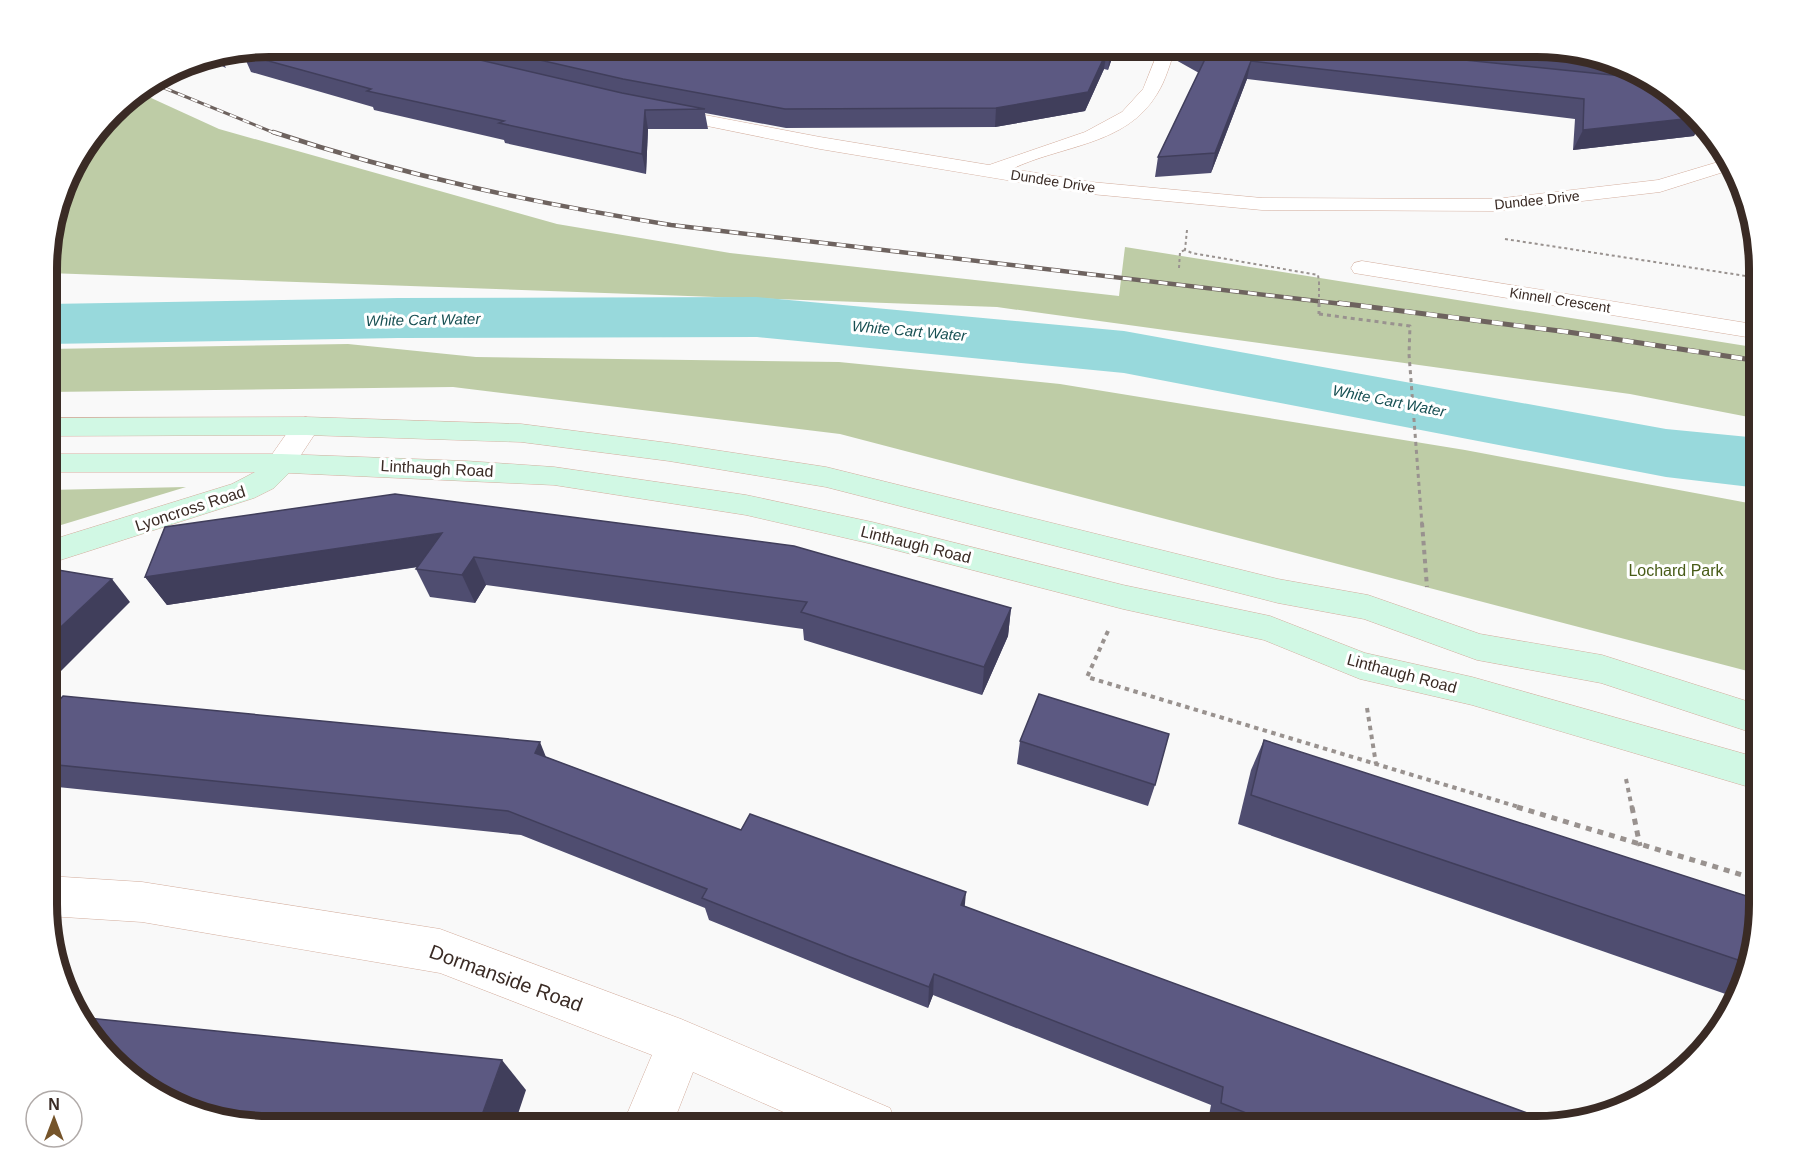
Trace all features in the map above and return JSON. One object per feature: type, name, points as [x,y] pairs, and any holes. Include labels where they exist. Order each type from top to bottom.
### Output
[{"type":"street","points":[[992,171],[1106,129],[1129,116],[1150,92],[1164,57]]},
{"type":"street","name":"Dundee Drive","points":[[644,108],[820,143],[1090,188],[1190,199],[1291,205],[1495,205],[1660,186],[1723,167]]},
{"type":"street","name":"Kinnell Crescent","points":[[1362,268],[1749,330]]},
{"type":"street","points":[[57,427],[306,426],[521,433],[669,452],[826,477],[1278,591],[1368,607],[1477,647],[1602,669],[1749,717]]},
{"type":"street","name":"Lyoncross Road","points":[[57,550],[243,491],[264,481],[306,426]]},
{"type":"street","name":"Linthaugh Road","points":[[57,463],[280,463],[477,470],[554,476],[746,505],[872,533],[1123,597],[1270,629],[1360,664],[1472,691],[1749,771]]},
{"type":"street","name":"Dormanside Road","points":[[57,897],[142,902],[440,951],[681,1042],[849,1116]]},
{"type":"street","points":[[651,1116],[681,1042]]},
{"type":"path","points":[[1185,250],[1190,199]]},
{"type":"path","points":[[1504,238],[1749,276]]},
{"type":"path","points":[[1179,268],[1180,252],[1185,250]]},
{"type":"path","points":[[1185,250],[1192,254],[1318,275],[1318,314],[1410,326],[1409,354],[1428,591]]},
{"type":"path","points":[[1123,597],[1087,677],[1749,877]]},
{"type":"path","points":[[1360,664],[1376,764]]},
{"type":"path","points":[[1617,733],[1640,846]]},
{"type":"green space","points":[[147,96],[219,129],[557,224],[730,253],[1119,296],[1125,247],[1749,346],[1749,417],[1630,394],[997,307],[57,273],[57,255],[64,214],[85,163],[119,119]]},
{"type":"green space","name":"Lochard Park","points":[[348,344],[476,357],[839,362],[1060,384],[1465,450],[1749,503],[1749,671],[840,434],[453,387],[57,392],[57,349]]},
{"type":"green space","points":[[186,487],[57,526],[57,490]]},
{"type":"building","points":[[254,57],[467,57],[622,93],[705,109],[645,110],[642,154],[367,91],[371,89]]},
{"type":"building","points":[[527,57],[1104,57],[1088,92],[996,108],[785,109],[623,79]]},
{"type":"building","points":[[1206,57],[1434,57],[1625,76],[1655,93],[1687,119],[1583,130],[1584,99],[1251,61],[1215,153],[1158,157]]},
{"type":"building","points":[[395,494],[794,546],[1011,608],[984,667],[801,612],[807,602],[474,557],[462,575],[416,569],[442,533],[145,577],[165,527]]},
{"type":"building","points":[[57,570],[112,579],[57,631]]},
{"type":"building","points":[[1039,694],[1169,734],[1155,785],[1020,741]]},
{"type":"building","points":[[63,696],[540,742],[535,753],[741,830],[750,814],[966,892],[961,905],[1535,1116],[1254,1116],[1221,1103],[1223,1087],[934,974],[929,987],[850,957],[702,898],[707,889],[508,811],[57,765],[57,703]]},
{"type":"building","points":[[1264,740],[1749,897],[1749,918],[1741,961],[1251,795]]},
{"type":"building","points":[[91,1018],[502,1060],[482,1116],[255,1116],[214,1109],[163,1088],[119,1054]]},
{"type":"waterway","name":"White Cart Water","points":[[57,324],[398,318],[757,317],[1124,352],[1666,453],[1749,462]]},
{"type":"railway","points":[[161,87],[277,134]]},
{"type":"railway","points":[[273,132],[372,162],[470,187],[671,225],[1351,305]]},
{"type":"railway","points":[[1339,303],[1568,332],[1749,359]]}]
